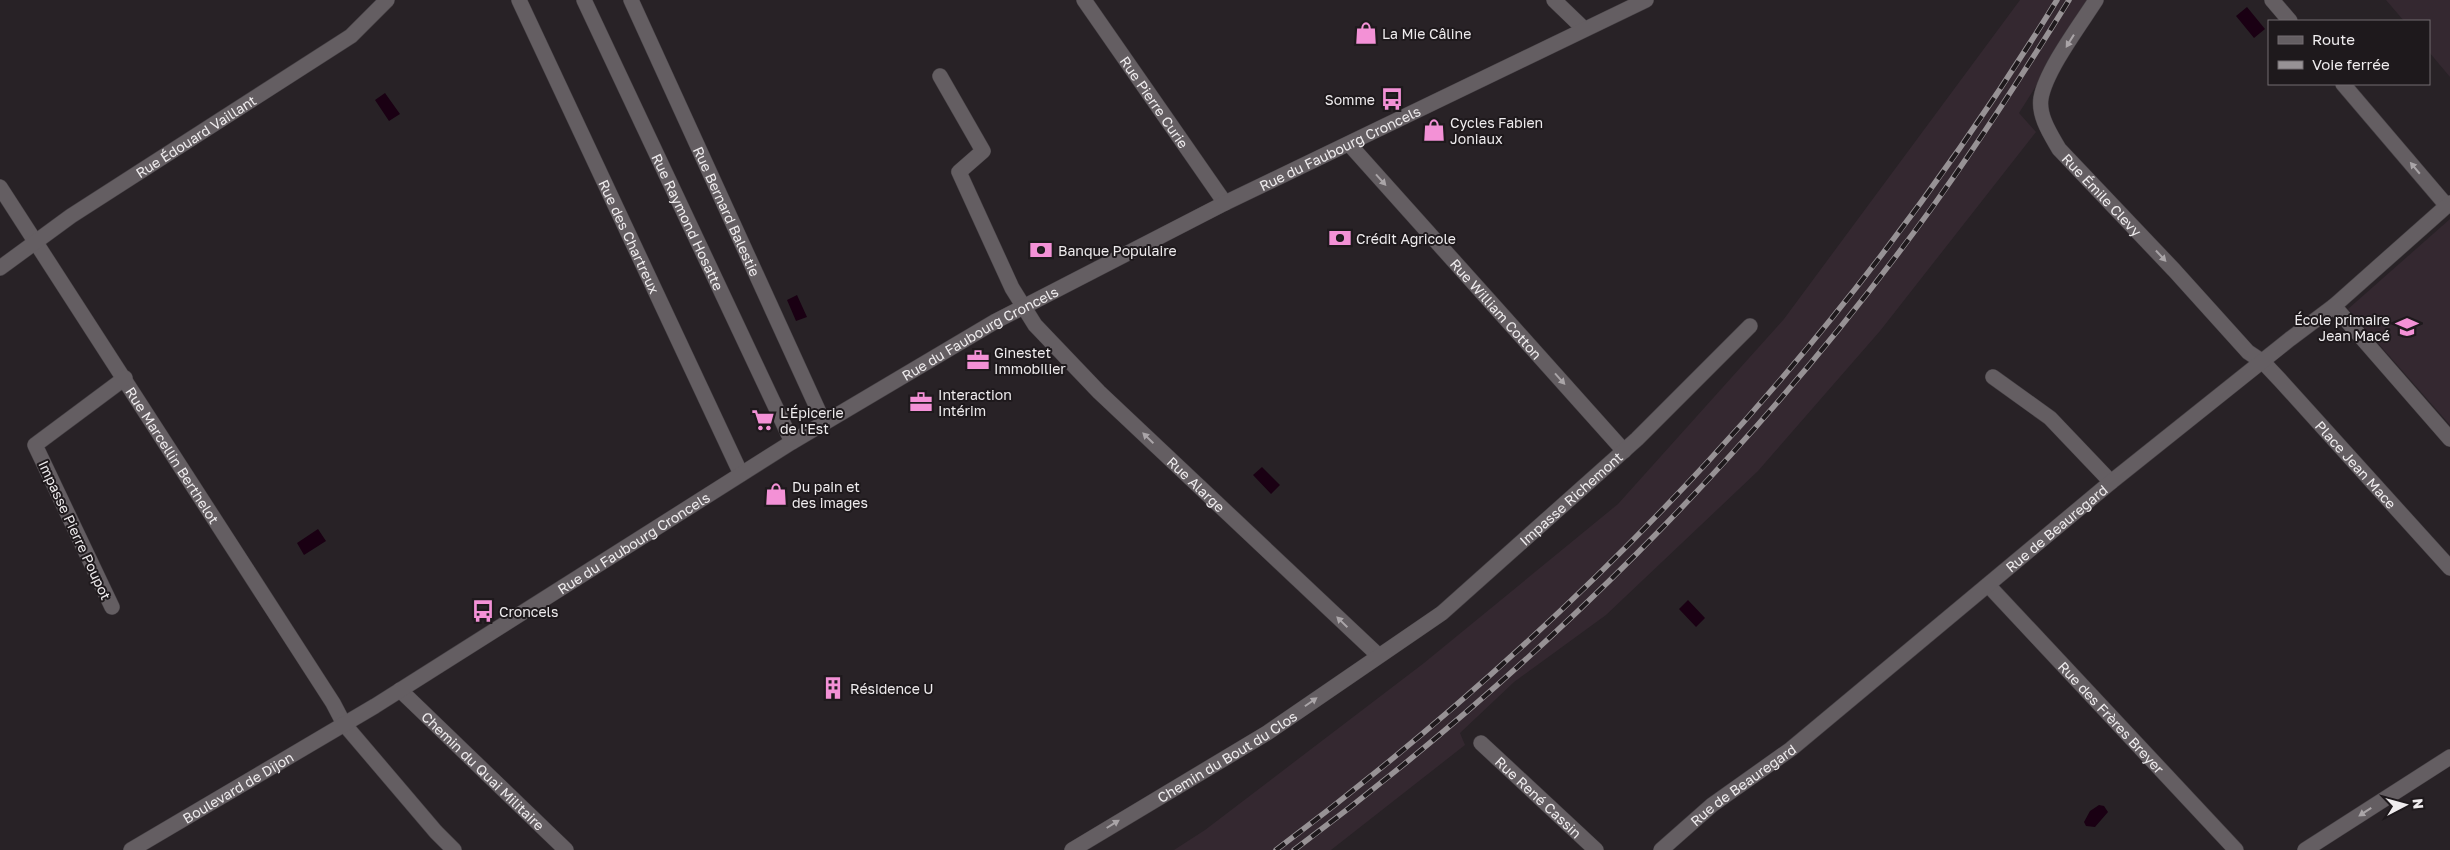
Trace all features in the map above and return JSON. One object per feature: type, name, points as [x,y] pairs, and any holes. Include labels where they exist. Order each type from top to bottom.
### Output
[{"type":"street","name":"Rue Édouard Vaillant","points":[[0,268],[34,241],[351,36],[387,0]]},
{"type":"street","name":"Rue des Chartreux","points":[[519,0],[741,474]]},
{"type":"street","name":"Rue Raymond Hosatte","points":[[584,0],[792,442]]},
{"type":"street","name":"Rue Bernard Balestie","points":[[631,0],[824,423]]},
{"type":"street","name":"Rue Pierre Curie","points":[[1084,0],[1225,203]]},
{"type":"street","points":[[1554,0],[1584,29]]},
{"type":"street","name":"Rue du Faubourg Croncels","points":[[344,724],[792,442],[1022,307],[1225,203],[1646,0]]},
{"type":"street","name":"Rue Émile Clevy","points":[[2096,0],[2053,70],[2040,99],[2046,126],[2059,149],[2248,352],[2263,362]]},
{"type":"street","points":[[2272,0],[2289,20]]},
{"type":"street","name":"Rue Alarge","points":[[940,76],[982,151],[959,172],[1022,307],[1035,326],[1099,392],[1378,655]]},
{"type":"street","points":[[2344,85],[2448,204]]},
{"type":"street","name":"Rue William Cotton","points":[[1349,144],[1624,451]]},
{"type":"street","name":"Rue Marcellin Berthelot","points":[[0,187],[334,703],[344,724],[436,832],[454,850]]},
{"type":"street","name":"Rue de Beauregard","points":[[1661,850],[1712,805],[1791,749],[2111,482],[2334,306],[2448,204]]},
{"type":"street","points":[[2334,306],[2450,439]]},
{"type":"street","name":"Impasse Richemont","points":[[1378,655],[1442,613],[1624,451],[1750,326]]},
{"type":"street","name":"Place Jean Mace","points":[[2263,362],[2450,568]]},
{"type":"street","points":[[1993,377],[2050,418],[2111,482]]},
{"type":"street","name":"Impasse Pierre Poupot","points":[[112,607],[35,445],[125,378]]},
{"type":"street","name":"Rue des Frères Breyer","points":[[1988,585],[2236,850]]},
{"type":"street","name":"Chemin du Bout du Clos","points":[[1072,850],[1266,733],[1378,655]]},
{"type":"street","name":"Chemin du Quai Militaire","points":[[400,690],[566,850]]},
{"type":"street","name":"Boulevard de Dijon","points":[[131,850],[344,724]]},
{"type":"street","name":"Rue René Cassin","points":[[1480,743],[1596,850]]},
{"type":"street","points":[[2305,850],[2450,757]]},
{"type":"shaded area","points":[[2020,0],[2090,0],[2019,113],[2036,132],[1880,331],[1758,471],[1606,615],[1514,682],[1460,733],[1465,745],[1331,850],[1174,850],[1205,830],[1424,663],[1618,504],[1784,319]]},
{"type":"shaded area","points":[[2386,0],[2450,0],[2450,77],[2430,53],[2430,20],[2403,20]]},
{"type":"shaded area","points":[[2247,7],[2265,29],[2254,38],[2236,16]]},
{"type":"shaded area","points":[[385,93],[400,114],[389,121],[375,100]]},
{"type":"shaded area","name":"École primaire Jean Macé","points":[[2450,219],[2450,425],[2348,309]]},
{"type":"shaded area","points":[[797,295],[807,317],[796,321],[787,300]]},
{"type":"shaded area","points":[[1262,467],[1280,485],[1271,494],[1253,475]]},
{"type":"shaded area","points":[[318,529],[326,541],[304,555],[297,543]]},
{"type":"shaded area","points":[[1688,600],[1705,618],[1696,627],[1679,609]]},
{"type":"shaded area","points":[[2099,805],[2104,806],[2108,812],[2095,827],[2086,826],[2084,822],[2090,811]]},
{"type":"railway","points":[[1276,850],[1392,759],[1502,664],[1607,565],[1707,462],[1802,354],[1892,241],[1977,123],[2057,0]]},
{"type":"railway","points":[[1294,850],[1384,781],[1471,708],[1637,554],[1715,472],[1791,387],[1863,299],[1931,209],[2002,106],[2069,0]]},
{"type":"place","name":"La Mie Câline","points":[[1366,33]]},
{"type":"place","name":"Somme","points":[[1392,99]]},
{"type":"place","name":"Cycles Fabien Joniaux","points":[[1434,130]]},
{"type":"place","name":"Crédit Agricole","points":[[1340,238]]},
{"type":"place","name":"Banque Populaire","points":[[1041,250]]},
{"type":"place","name":"École primaire Jean Macé","points":[[2407,327]]},
{"type":"place","name":"Ginestet Immobilier","points":[[978,360]]},
{"type":"place","name":"Interaction Intérim","points":[[921,402]]},
{"type":"place","name":"L'Épicerie de l'Est","points":[[763,420]]},
{"type":"place","name":"Du pain et des images","points":[[776,494]]},
{"type":"place","name":"Croncels","points":[[483,611]]},
{"type":"place","name":"Résidence U","points":[[833,688]]}]
